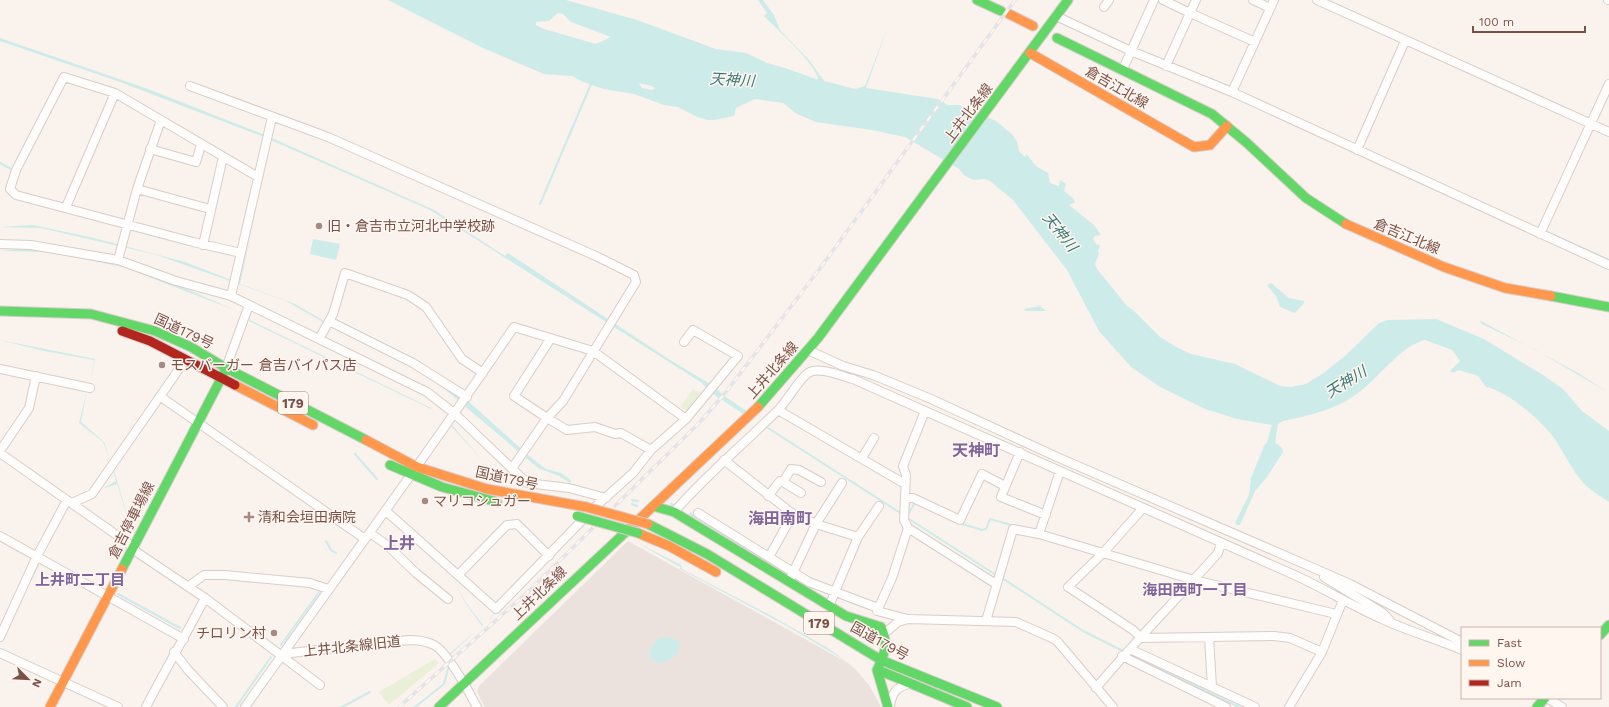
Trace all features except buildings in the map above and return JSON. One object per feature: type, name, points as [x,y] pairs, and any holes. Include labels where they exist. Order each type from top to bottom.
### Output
[{"type":"main road","points":[[977,0],[1033,26]]},
{"type":"main road","name":"上井北条線","points":[[439,707],[753,413],[818,338],[1028,57],[1068,0]]},
{"type":"main road","name":"倉吉江北線","points":[[1057,38],[1123,69],[1212,114],[1306,198],[1350,227],[1444,267],[1505,288],[1609,307]]},
{"type":"main road","name":"倉吉江北線","points":[[1028,57],[1194,147],[1201,148],[1212,146],[1227,126]]},
{"type":"main road","name":"国道179号","points":[[0,310],[91,314],[155,331],[191,348],[226,368],[418,467],[487,489],[586,507],[648,524],[707,554],[881,660],[997,707]]},
{"type":"main road","points":[[0,319],[82,323]]},
{"type":"main road","name":"国道179号","points":[[94,325],[114,329],[150,341],[320,429]]},
{"type":"main road","name":"倉吉停車場線","points":[[50,707],[226,368]]},
{"type":"main road","name":"国道179号","points":[[383,461],[410,475],[458,492],[507,503]]},
{"type":"main road","points":[[653,506],[674,512],[846,616],[876,624],[885,633],[886,650],[881,660],[874,667],[889,707]]},
{"type":"main road","points":[[573,515],[638,533],[669,546],[722,576]]},
{"type":"main road","points":[[1601,635],[1609,625]]},
{"type":"main road","name":"国道179号","points":[[874,667],[909,684],[967,707]]},
{"type":"main road","points":[[1537,707],[1545,699]]},
{"type":"street","points":[[1123,69],[1154,0]]},
{"type":"street","points":[[1163,0],[1255,42]]},
{"type":"street","points":[[1166,66],[1196,0]]},
{"type":"street","points":[[1253,0],[1270,8]]},
{"type":"street","points":[[1232,92],[1274,0]]},
{"type":"street","points":[[1316,0],[1609,132]]},
{"type":"street","points":[[1056,16],[1131,52],[1232,92],[1609,265]]},
{"type":"street","points":[[1357,150],[1405,41]]},
{"type":"street","points":[[241,253],[203,245],[66,207],[16,195],[10,189],[16,170],[64,77],[115,93],[223,158],[258,177]]},
{"type":"street","points":[[1540,234],[1609,84]]},
{"type":"street","points":[[190,86],[328,137],[598,257],[634,275],[636,282],[563,401],[547,418],[512,467]]},
{"type":"street","points":[[66,207],[115,93]]},
{"type":"street","points":[[231,296],[272,117]]},
{"type":"street","points":[[118,260],[137,189],[161,120]]},
{"type":"street","points":[[150,149],[196,162],[201,145]]},
{"type":"street","points":[[203,245],[210,209],[223,158]]},
{"type":"street","points":[[137,189],[210,209]]},
{"type":"street","points":[[0,244],[31,245],[118,260],[176,281],[231,296],[427,392],[455,414],[527,483],[569,488],[606,498]]},
{"type":"street","points":[[319,339],[333,314],[345,273],[408,295],[426,307],[462,359],[483,373]]},
{"type":"street","points":[[226,368],[249,305]]},
{"type":"street","points":[[329,321],[414,363],[467,397]]},
{"type":"street","points":[[245,707],[328,589],[386,511],[410,475],[418,467],[514,327],[593,351],[686,418]]},
{"type":"street","points":[[386,511],[496,609],[606,498],[633,473],[651,450],[686,418],[712,385],[738,356],[693,330],[684,342]]},
{"type":"street","points":[[551,338],[514,396],[567,430],[595,427],[615,434],[621,433],[651,450]]},
{"type":"street","points":[[808,350],[843,366],[873,375],[931,399],[1064,460],[1310,566],[1350,584],[1461,641]]},
{"type":"street","points":[[0,637],[37,556],[70,502],[92,494],[186,359]]},
{"type":"street","points":[[0,368],[90,388]]},
{"type":"street","points":[[674,512],[724,460],[778,410],[809,373],[818,370],[853,379],[1326,589],[1343,600],[1392,623],[1461,650]]},
{"type":"street","points":[[36,376],[29,408],[1,455],[70,502],[133,549],[189,586],[320,685]]},
{"type":"street","points":[[161,397],[368,536],[387,545],[416,573],[448,599]]},
{"type":"street","points":[[778,410],[905,484]]},
{"type":"street","points":[[925,411],[902,466],[906,475],[904,520],[908,528],[996,584]]},
{"type":"street","points":[[862,458],[874,438]]},
{"type":"street","points":[[1020,452],[1001,497],[1046,515]]},
{"type":"street","points":[[724,460],[768,496],[793,514],[816,524],[858,537]]},
{"type":"street","points":[[768,496],[780,481],[783,482],[791,469],[799,470],[821,482]]},
{"type":"street","points":[[1039,534],[1060,471]]},
{"type":"street","points":[[906,498],[913,498],[960,520],[982,474],[1005,486]]},
{"type":"street","points":[[783,482],[801,493]]},
{"type":"street","points":[[788,581],[816,524],[842,483]]},
{"type":"street","points":[[829,606],[858,537],[878,506]]},
{"type":"street","points":[[1142,508],[1103,553],[1068,587],[1133,630],[1141,638],[1274,636],[1290,638],[1322,652]]},
{"type":"street","points":[[698,513],[809,582],[878,608],[877,611],[908,619],[1016,622],[1052,638],[1057,641],[1113,707]]},
{"type":"street","points":[[769,557],[793,514]]},
{"type":"street","points":[[458,574],[507,525],[517,524],[550,556]]},
{"type":"street","points":[[878,608],[892,578],[908,528]]},
{"type":"street","points":[[986,621],[1013,529],[1039,534],[1194,580],[1336,614]]},
{"type":"street","points":[[0,536],[184,639]]},
{"type":"street","points":[[1096,688],[1122,656],[1141,638],[1218,553],[1222,543]]},
{"type":"street","points":[[1310,566],[1311,569],[1383,613],[1392,623]]},
{"type":"street","points":[[189,586],[204,575],[225,575],[310,583],[328,589]]},
{"type":"street","points":[[146,707],[174,652],[184,639],[205,598]]},
{"type":"street","points":[[1289,707],[1322,652],[1336,614],[1343,600]]},
{"type":"street","points":[[885,633],[898,622],[908,619]]},
{"type":"street","points":[[1209,637],[1212,687]]},
{"type":"street","name":"上井北条線旧道","points":[[282,655],[307,651],[420,640],[435,645],[450,662],[478,707]]},
{"type":"street","points":[[1130,649],[1255,707]]},
{"type":"street","points":[[174,652],[188,670],[224,707]]},
{"type":"street","points":[[0,653],[118,707]]},
{"type":"street","points":[[1122,656],[1226,707]]},
{"type":"street","points":[[889,707],[891,697],[894,692],[898,688],[909,684]]},
{"type":"street","points":[[1548,699],[1562,707]]},
{"type":"shaded area","points":[[628,541],[848,663],[869,685],[881,707],[485,707],[477,692],[479,686]]},
{"type":"green space","points":[[693,389],[702,394],[688,411],[680,407]]},
{"type":"green space","points":[[435,659],[439,663],[389,705],[379,692]]},
{"type":"water","name":"天神川","points":[[388,0],[566,0],[637,20],[716,49],[746,53],[767,63],[818,79],[816,72],[803,56],[764,16],[767,13],[758,0],[763,0],[774,15],[780,30],[809,60],[824,81],[855,89],[865,86],[888,26],[866,88],[938,99],[948,105],[959,105],[996,121],[1013,135],[1017,142],[1019,151],[1025,157],[1026,154],[1036,166],[1048,173],[1050,183],[1059,186],[1060,180],[1066,184],[1064,191],[1074,199],[1075,202],[1069,205],[1094,225],[1101,235],[1095,236],[1093,239],[1096,244],[1100,245],[1098,251],[1099,254],[1095,264],[1097,269],[1127,306],[1160,337],[1191,354],[1235,364],[1280,386],[1291,387],[1306,384],[1322,374],[1345,356],[1379,323],[1388,320],[1436,319],[1484,339],[1543,375],[1563,389],[1582,411],[1609,431],[1609,502],[1593,492],[1583,483],[1554,438],[1541,423],[1523,407],[1494,389],[1486,387],[1478,376],[1459,370],[1453,373],[1450,371],[1460,361],[1452,350],[1425,340],[1416,343],[1398,355],[1366,387],[1350,399],[1332,408],[1283,421],[1278,424],[1275,442],[1282,448],[1283,452],[1267,477],[1255,491],[1240,525],[1237,525],[1235,523],[1249,495],[1251,478],[1267,442],[1272,425],[1237,419],[1205,409],[1160,387],[1131,367],[1099,331],[1067,270],[1013,200],[990,181],[984,179],[973,180],[964,175],[959,169],[905,137],[872,130],[816,122],[797,114],[783,103],[755,99],[736,108],[734,116],[708,120],[697,117],[678,107],[664,105],[634,94],[604,89],[583,82],[572,76],[544,74],[483,48]],"holes":[[[558,13],[563,14],[571,22],[611,37],[596,44],[544,29],[536,25],[536,22],[549,21]],[[639,83],[651,86],[655,88],[652,90],[642,88]]]},
{"type":"water","points":[[0,38],[148,89],[265,135],[434,210],[505,256],[508,253],[667,358],[715,387],[723,395],[748,412],[745,415],[710,392],[702,383],[430,210],[264,137],[120,82],[0,41]]},
{"type":"water","points":[[32,225],[94,238],[185,262],[239,283],[253,227],[240,284],[295,304],[324,321],[412,365],[468,401],[529,456],[546,469],[561,473],[571,480],[570,483],[559,476],[538,468],[435,381],[411,365],[330,326],[286,301],[157,255],[41,228],[0,227]]},
{"type":"water","points":[[313,239],[340,244],[336,260],[310,254]]},
{"type":"water","points":[[19,249],[49,251],[77,256],[104,262],[131,269],[184,288],[237,311],[123,267],[48,252],[0,251]]},
{"type":"water","points":[[1271,283],[1289,298],[1304,301],[1304,303],[1295,313],[1280,307],[1276,296],[1267,285]]},
{"type":"water","points":[[1040,306],[1046,311],[1025,311],[1024,309]]},
{"type":"water","points":[[250,320],[431,408],[431,409],[249,321]]},
{"type":"water","points":[[1479,320],[1526,345],[1482,324]]},
{"type":"water","points":[[0,340],[95,359],[91,380],[94,360],[44,351]]},
{"type":"water","points":[[1543,354],[1578,373],[1609,393]]},
{"type":"water","points":[[87,390],[81,422],[104,442],[110,461],[103,442],[79,423]]},
{"type":"water","points":[[451,424],[484,462],[450,425]]},
{"type":"water","points":[[112,467],[131,527],[117,484],[105,488],[116,481]]},
{"type":"water","points":[[690,512],[757,553],[864,605],[863,608],[807,586],[689,515]]},
{"type":"water","points":[[568,540],[508,602],[485,623]]},
{"type":"water","points":[[634,541],[681,565],[682,569],[768,614],[828,648],[846,661],[787,626],[680,569],[680,567]]},
{"type":"water","points":[[448,568],[464,600],[483,625],[482,626],[464,601]]},
{"type":"water","points":[[478,629],[451,654],[450,653]]},
{"type":"water","points":[[664,637],[672,638],[679,642],[679,647],[676,654],[670,660],[658,663],[651,659],[649,651],[658,639]]},
{"type":"waterway","points":[[540,204],[591,84]]},
{"type":"waterway","points":[[0,163],[11,169]]},
{"type":"waterway","points":[[1545,231],[1609,260]]},
{"type":"waterway","points":[[768,428],[902,514]]},
{"type":"waterway","points":[[355,454],[377,479]]},
{"type":"waterway","points":[[632,500],[638,501]]},
{"type":"waterway","points":[[909,513],[914,504],[917,503]]},
{"type":"waterway","points":[[632,504],[637,506]]},
{"type":"waterway","points":[[906,517],[996,575]]},
{"type":"waterway","points":[[953,521],[982,530],[986,529],[990,519],[1011,525]]},
{"type":"waterway","points":[[326,541],[331,550],[336,553]]},
{"type":"waterway","points":[[31,579],[38,565]]},
{"type":"waterway","points":[[1002,578],[1083,631],[1125,652]]},
{"type":"waterway","points":[[281,645],[320,591]]},
{"type":"waterway","points":[[118,594],[180,628]]},
{"type":"waterway","points":[[1129,654],[1239,707]]},
{"type":"waterway","points":[[236,707],[271,657]]},
{"type":"waterway","points":[[415,707],[444,684],[448,669]]},
{"type":"waterway","points":[[342,707],[370,692]]},
{"type":"railway","points":[[399,707],[530,590],[701,421],[726,392],[821,267],[1015,0]]},
{"type":"traffic: fast","points":[[977,0],[1001,11]]},
{"type":"traffic: fast","points":[[758,407],[818,338],[1068,0]]},
{"type":"traffic: fast","points":[[1057,38],[1212,114],[1247,143],[1306,198],[1346,224]]},
{"type":"traffic: fast","points":[[1551,296],[1609,307]]},
{"type":"traffic: fast","points":[[0,311],[91,314],[155,331],[191,347],[226,368],[366,440]]},
{"type":"traffic: fast","points":[[122,569],[225,371]]},
{"type":"traffic: fast","points":[[390,465],[442,487],[497,502]]},
{"type":"traffic: fast","points":[[653,506],[674,512],[846,616],[881,627],[885,639],[885,649],[877,670],[888,707]]},
{"type":"traffic: fast","points":[[577,516],[638,533]]},
{"type":"traffic: fast","points":[[648,524],[707,554],[881,660],[997,707]]},
{"type":"traffic: fast","points":[[439,707],[631,527]]},
{"type":"traffic: fast","points":[[1601,634],[1609,625]]},
{"type":"traffic: fast","points":[[883,672],[967,707]]},
{"type":"traffic: fast","points":[[1537,707],[1544,699]]},
{"type":"traffic: slow","points":[[1009,14],[1033,26]]},
{"type":"traffic: slow","points":[[1030,53],[1194,147],[1210,145],[1227,126]]},
{"type":"traffic: slow","points":[[1346,224],[1444,267],[1505,288],[1551,296]]},
{"type":"traffic: slow","points":[[235,385],[313,425]]},
{"type":"traffic: slow","points":[[631,527],[758,407]]},
{"type":"traffic: slow","points":[[366,440],[417,467],[487,489],[586,507]]},
{"type":"traffic: slow","points":[[586,507],[648,524]]},
{"type":"traffic: slow","points":[[638,533],[669,546],[716,572]]},
{"type":"traffic: slow","points":[[50,707],[122,569]]},
{"type":"traffic: jam","points":[[122,331],[150,341],[235,385]]},
{"type":"place","name":"旧・倉吉市立河北中学校跡","points":[[319,226]]},
{"type":"place","name":"モスバーガー 倉吉バイパス店","points":[[162,365]]},
{"type":"place","name":"マリコシュガー","points":[[425,501]]},
{"type":"place","name":"清和会垣田病院","points":[[249,517]]},
{"type":"place","name":"チロリン村","points":[[274,633]]},
{"type":"district","name":"天神町","points":[[976,450]]},
{"type":"district","name":"海田南町","points":[[780,518]]},
{"type":"district","name":"上井","points":[[399,543]]},
{"type":"district","name":"上井町二丁目","points":[[80,580]]},
{"type":"district","name":"海田西町一丁目","points":[[1195,590]]}]
